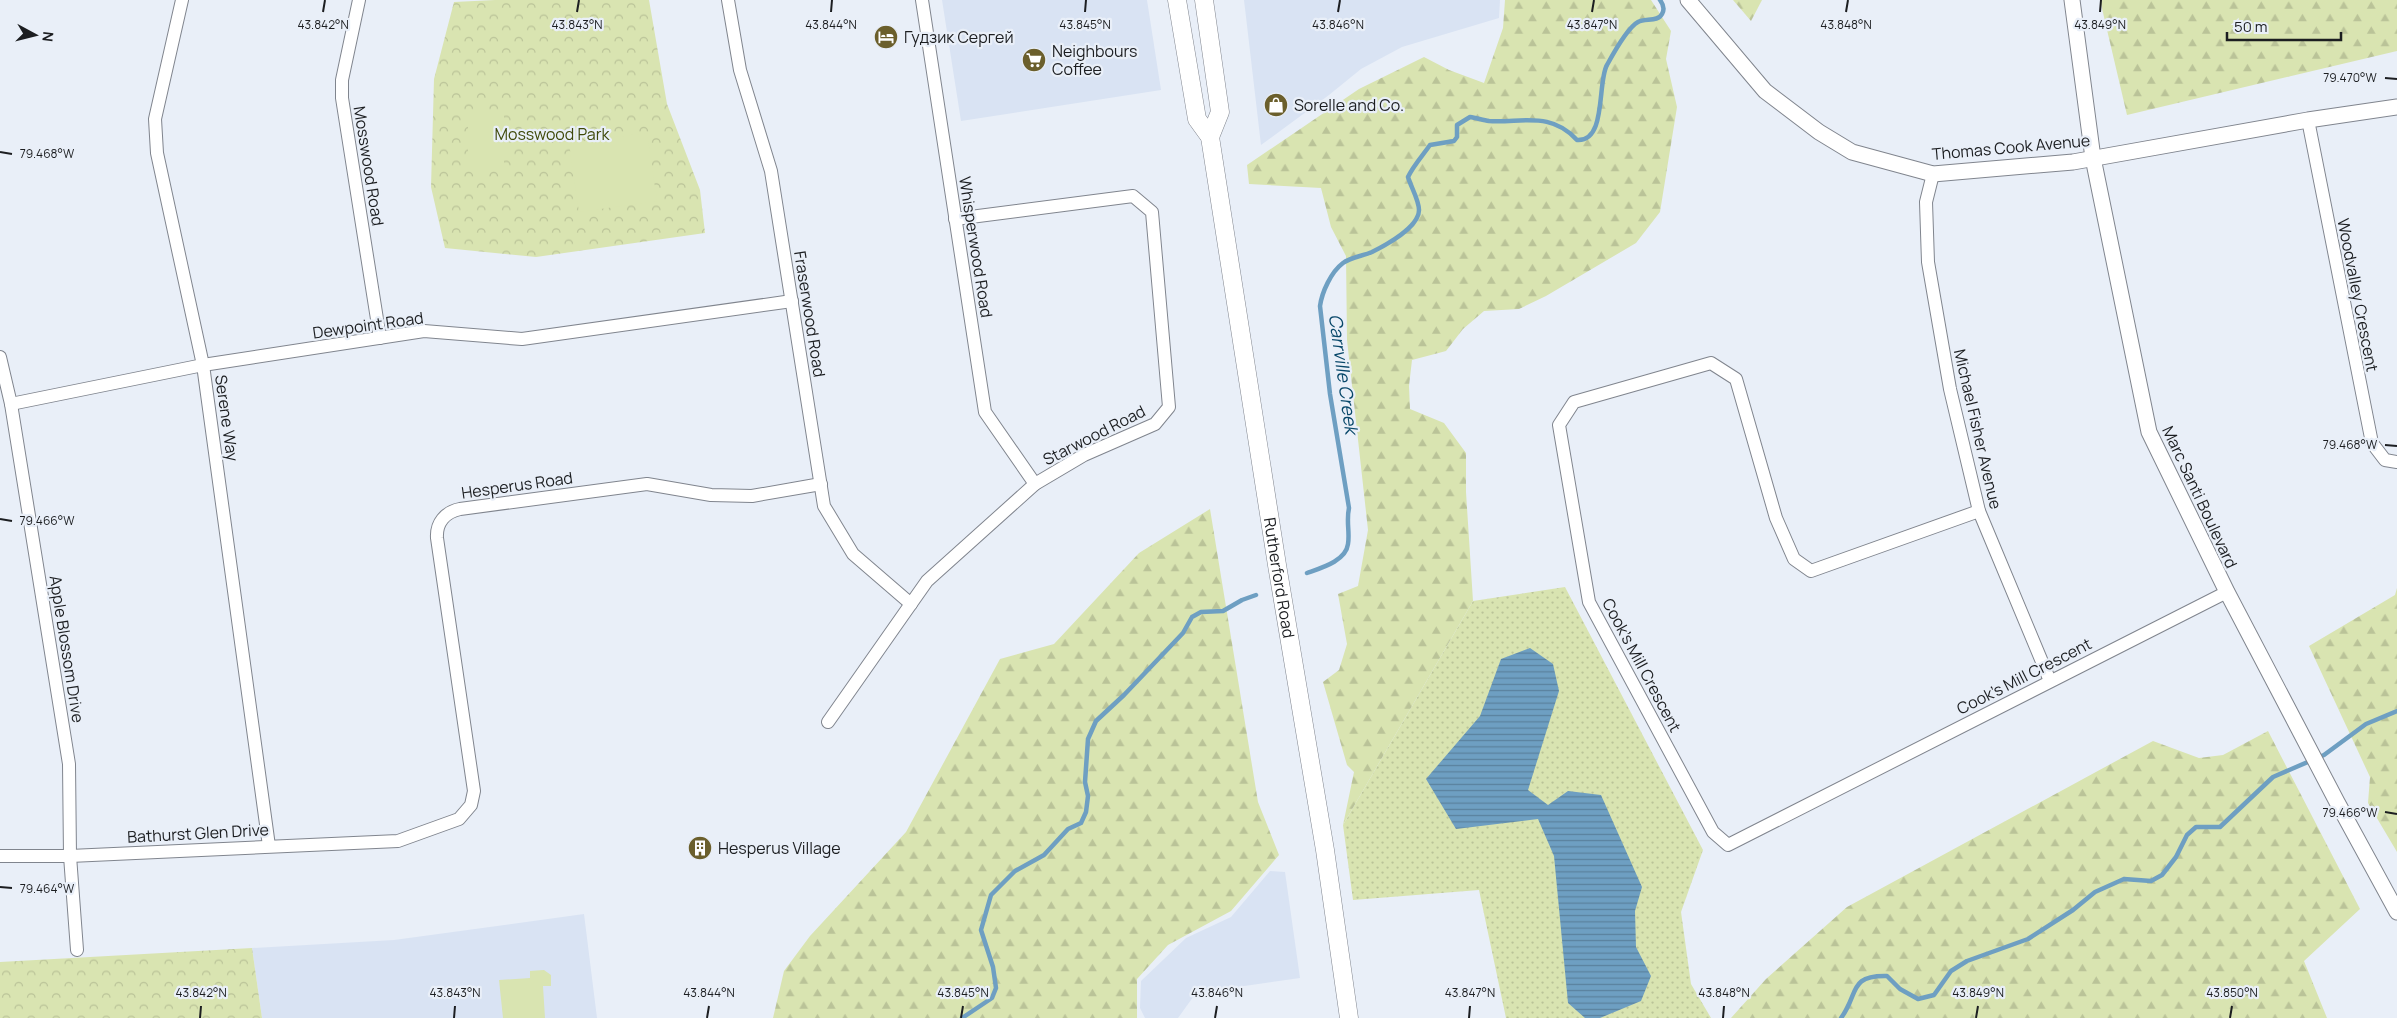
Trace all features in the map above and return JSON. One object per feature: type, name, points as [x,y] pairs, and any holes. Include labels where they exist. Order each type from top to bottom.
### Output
[{"type":"main road","name":"Rutherford Road","points":[[1177,0],[1197,119],[1210,137],[1325,850],[1350,1018]]},
{"type":"main road","points":[[1204,0],[1220,112],[1210,137]]},
{"type":"street","name":"Serene Way","points":[[182,0],[155,119],[157,144],[203,365],[270,846]]},
{"type":"street","name":"Mosswood Road","points":[[360,0],[342,80],[342,98],[380,338]]},
{"type":"street","name":"Fraserwood Road","points":[[728,0],[740,70],[771,171],[824,506],[853,554],[911,604]]},
{"type":"street","name":"Whisperwood Road","points":[[922,0],[985,412],[1035,484]]},
{"type":"street","name":"Thomas Cook Avenue","points":[[1688,0],[1765,92],[1819,132],[1852,152],[1933,174],[2093,158],[2308,120],[2397,107]]},
{"type":"street","name":"Marc Santi Boulevard","points":[[2072,0],[2093,158],[2149,432],[2227,592],[2397,912]]},
{"type":"street","name":"Woodvalley Crescent","points":[[2308,120],[2372,443],[2385,460],[2397,462]]},
{"type":"street","name":"Michael Fisher Avenue","points":[[1933,174],[1926,202],[1928,262],[1950,390],[1979,511],[2050,681]]},
{"type":"street","name":"Starwood Road","points":[[828,722],[927,581],[1035,484],[1084,455],[1155,424],[1169,407],[1152,212],[1133,196],[955,219]]},
{"type":"street","name":"Dewpoint Road","points":[[11,404],[203,365],[424,331],[522,339],[792,302]]},
{"type":"street","name":"Apple Blossom Drive","points":[[0,357],[11,404],[69,764],[70,856],[76,950]]},
{"type":"street","name":"Cook's Mill Crescent","points":[[1979,511],[1812,571],[1794,559],[1776,518],[1736,379],[1711,363],[1574,402],[1559,425],[1589,602],[1714,832],[1728,845],[2227,592]]},
{"type":"street","name":"Hesperus Road","points":[[398,841],[459,819],[469,808],[474,794],[473,774],[437,538],[439,523],[451,511],[647,484],[711,495],[752,496],[821,484]]},
{"type":"street","name":"Bathurst Glen Drive","points":[[0,856],[70,856],[398,841]]},
{"type":"shaded area","points":[[942,0],[1147,0],[1161,90],[961,121]]},
{"type":"shaded area","points":[[1244,0],[1500,0],[1499,18],[1402,47],[1361,69],[1261,145]]},
{"type":"shaded area","points":[[1270,871],[1285,872],[1300,978],[1196,993],[1178,1018],[1145,1018],[1140,1008],[1141,981],[1186,938],[1231,917]]},
{"type":"shaded area","points":[[584,914],[597,1018],[262,1018],[252,948],[394,940]]},
{"type":"green space","name":"Mosswood Park","points":[[495,0],[649,0],[667,104],[700,190],[705,233],[536,257],[445,248],[431,187],[434,79],[454,2]]},
{"type":"green space","points":[[1505,0],[1651,0],[1671,31],[1666,59],[1677,107],[1660,212],[1636,243],[1546,296],[1519,309],[1484,311],[1463,329],[1446,351],[1412,360],[1409,386],[1410,409],[1444,423],[1466,453],[1466,492],[1473,601],[1343,825],[1354,772],[1347,765],[1323,682],[1339,670],[1347,644],[1338,594],[1358,586],[1368,530],[1347,340],[1346,256],[1331,227],[1321,188],[1249,184],[1247,165],[1359,89],[1424,57],[1449,70],[1484,83],[1503,28]]},
{"type":"green space","points":[[1733,0],[1762,0],[1751,21]]},
{"type":"green space","points":[[2100,0],[2397,0],[2397,51],[2127,115]]},
{"type":"green space","points":[[468,111],[504,111],[504,169],[468,169]]},
{"type":"green space","points":[[647,133],[657,201],[579,212],[569,143]]},
{"type":"green space","points":[[1210,509],[1258,802],[1279,855],[1231,911],[1168,945],[1137,979],[1137,1018],[773,1018],[784,971],[810,936],[906,832],[1000,659],[1054,644],[1139,553]]},
{"type":"green space","points":[[1565,587],[1703,850],[1681,912],[1691,984],[1711,1018],[1506,1018],[1479,890],[1353,900],[1343,825],[1473,601]]},
{"type":"green space","points":[[2397,588],[2397,852],[2368,803],[2370,777],[2309,646],[2395,595]]},
{"type":"green space","points":[[2268,731],[2360,909],[2304,961],[2327,1018],[1731,1018],[1766,979],[1847,907],[2153,741],[2199,758],[2223,755]]},
{"type":"green space","points":[[252,948],[262,1018],[0,1018],[0,962]]},
{"type":"green space","points":[[544,970],[551,975],[551,986],[543,986],[545,1018],[503,1018],[499,980],[530,978],[530,971]]},
{"type":"water","points":[[1530,648],[1553,664],[1559,691],[1528,790],[1548,805],[1568,791],[1601,795],[1642,887],[1635,911],[1636,947],[1651,976],[1641,1001],[1600,1018],[1585,1018],[1568,1003],[1554,856],[1538,819],[1456,829],[1426,779],[1480,716],[1501,659]]},
{"type":"waterway","name":"Carrville Creek","points":[[1307,573],[1338,559],[1343,555],[1348,544],[1349,508],[1330,394],[1320,306],[1331,277],[1343,263],[1385,245],[1401,235],[1414,223],[1418,216],[1419,206],[1408,177],[1410,173],[1430,145],[1454,141],[1457,137],[1457,125],[1470,117],[1489,121],[1536,120],[1557,125],[1577,140],[1586,138],[1593,132],[1597,122],[1602,84],[1607,65],[1634,25],[1638,22],[1660,16],[1663,12],[1663,5],[1660,0]]},
{"type":"waterway","name":"Carrville Creek","points":[[962,1018],[992,998],[996,988],[993,967],[981,930],[991,895],[1015,871],[1044,855],[1068,829],[1081,823],[1086,812],[1088,796],[1085,782],[1088,739],[1096,721],[1124,695],[1183,633],[1192,617],[1201,612],[1223,611],[1242,600],[1256,595]]},
{"type":"waterway","points":[[1841,1018],[1856,988],[1866,979],[1887,976],[1900,989],[1918,999],[1934,995],[1951,971],[1967,961],[2028,939],[2073,910],[2095,892],[2124,879],[2151,881],[2162,875],[2176,857],[2187,835],[2196,827],[2220,827],[2273,777],[2324,755],[2366,724],[2397,711]]},
{"type":"place","name":"Гудзик Сергей","points":[[886,37]]},
{"type":"place","name":"Neighbours Coffee","points":[[1034,60]]},
{"type":"place","name":"Sorelle and Co.","points":[[1276,105]]},
{"type":"place","name":"Hesperus Village","points":[[700,848]]}]
